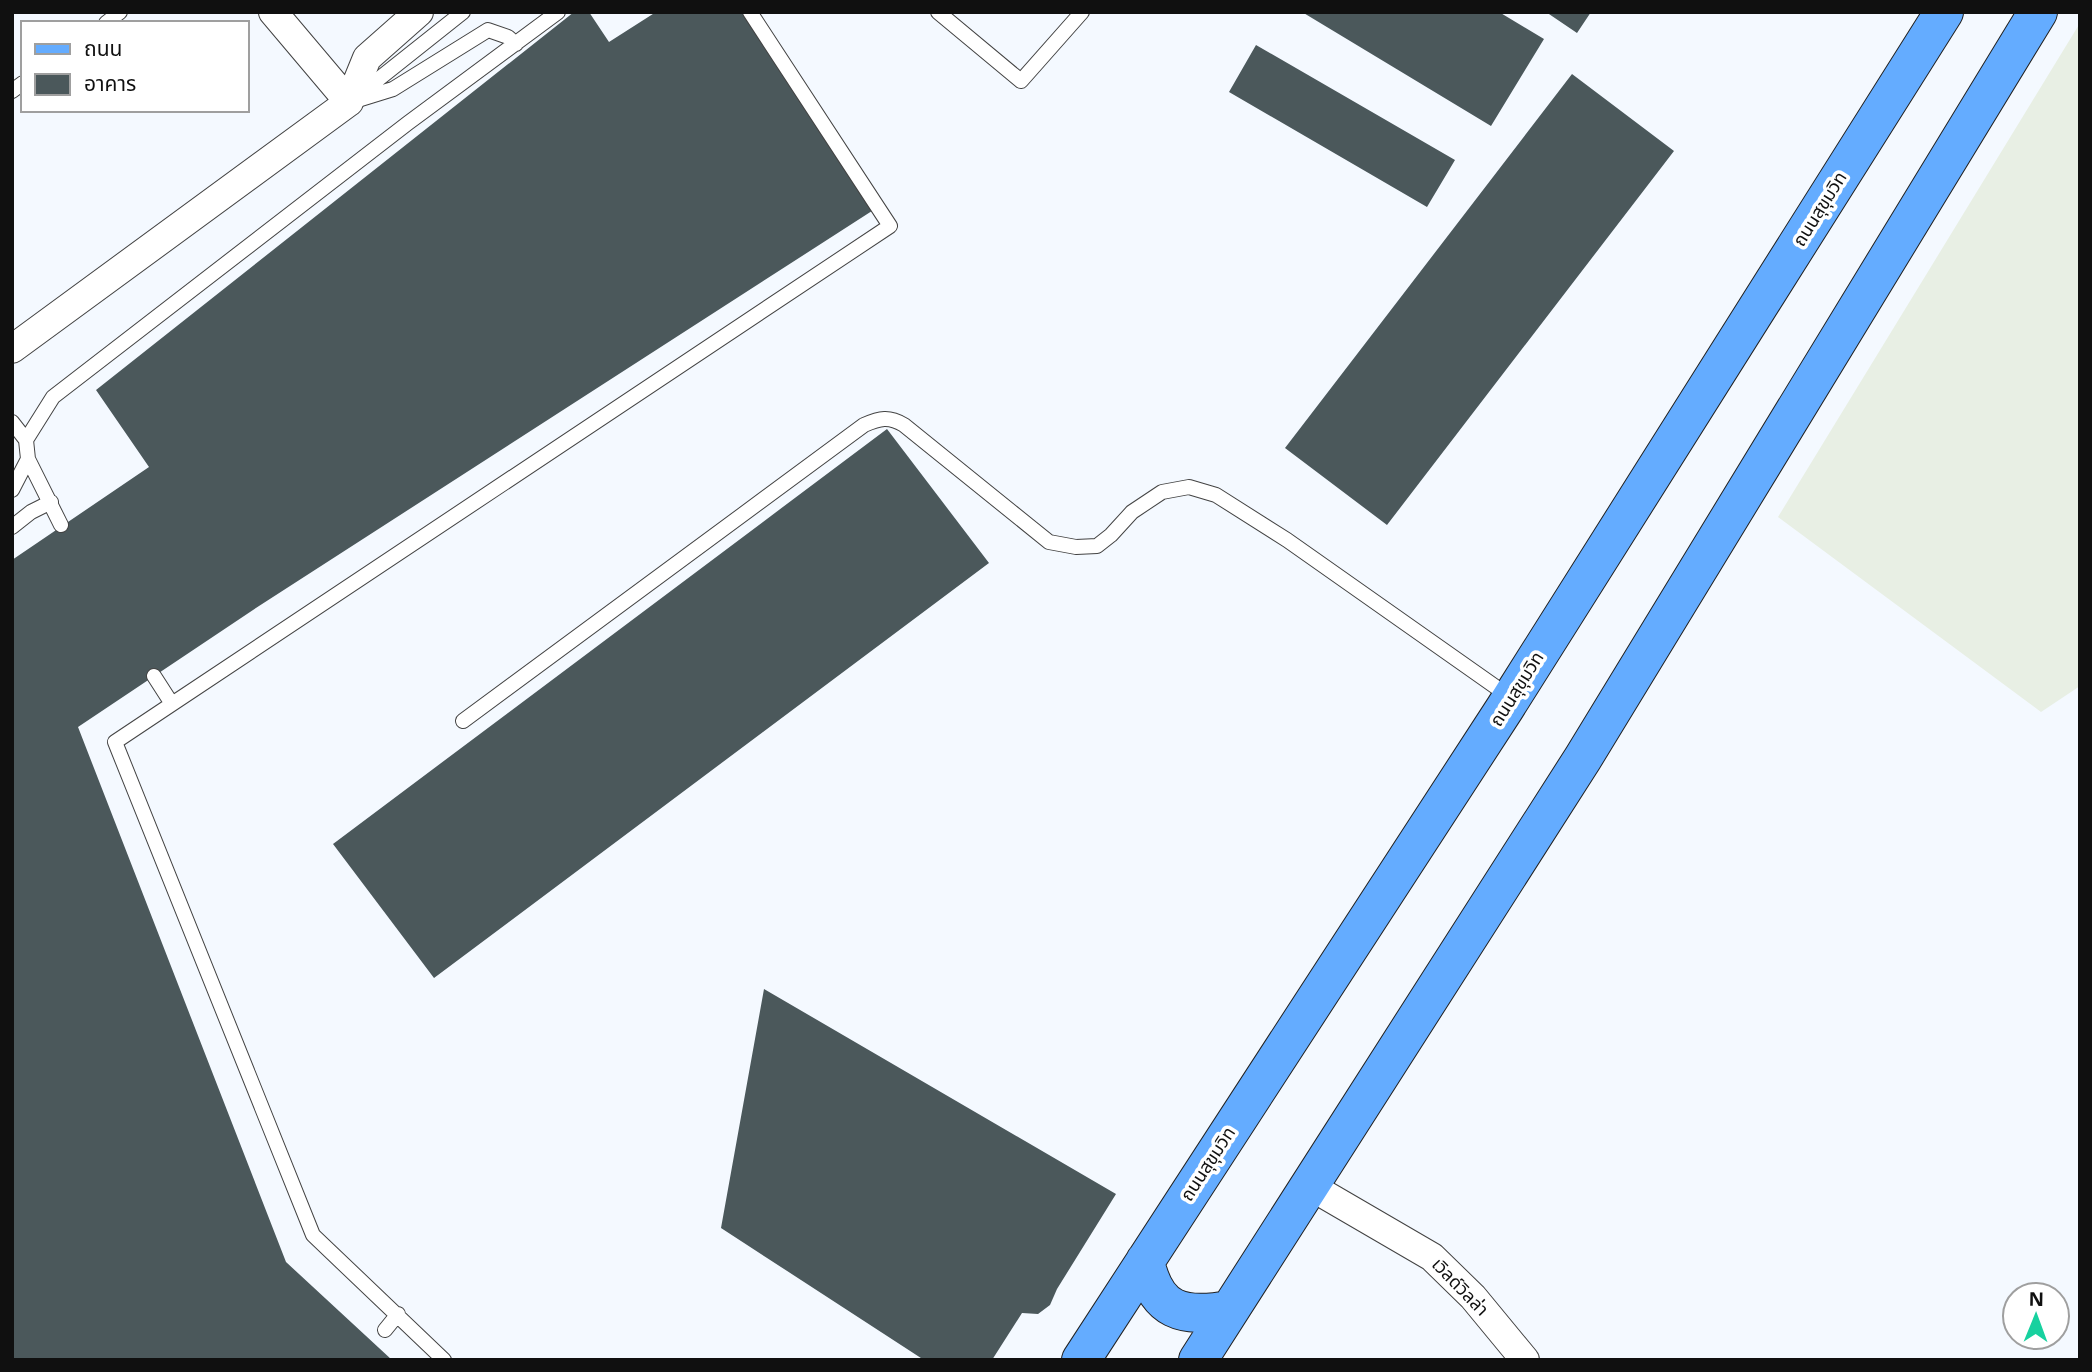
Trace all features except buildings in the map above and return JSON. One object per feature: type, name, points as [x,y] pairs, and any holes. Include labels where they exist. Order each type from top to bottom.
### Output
[{"type":"main road","name":"ถนนสุขุมวิท","points":[[1081,1360],[1511,698],[1944,12]]},
{"type":"main road","points":[[1198,1360],[1583,758],[2038,12]]},
{"type":"main road","points":[[1145,1261],[1150,1282],[1159,1297],[1172,1307],[1199,1313],[1230,1310]]},
{"type":"street","points":[[273,12],[349,102]]},
{"type":"street","points":[[12,349],[349,102],[367,58],[419,12]]},
{"type":"street","name":"เวิลด์วิลล่า","points":[[1310,1186],[1432,1257],[1473,1297],[1525,1360]]},
{"type":"lane","points":[[349,102],[463,12]]},
{"type":"lane","points":[[26,440],[53,397],[397,131],[558,12]]},
{"type":"lane","points":[[444,1360],[313,1236],[115,742],[890,226],[750,12]]},
{"type":"lane","points":[[938,12],[1021,81],[1082,12]]},
{"type":"lane","points":[[349,102],[393,89],[488,30],[508,37],[516,44]]},
{"type":"lane","points":[[464,720],[864,425],[879,418],[892,418],[904,425],[1049,542],[1076,547],[1097,546],[1132,512],[1162,492],[1189,488],[1216,495],[1287,540],[1511,698]]},
{"type":"lane","points":[[12,422],[26,440],[28,459],[61,525]]},
{"type":"lane","points":[[12,489],[28,459]]},
{"type":"lane","points":[[12,527],[31,512],[51,502]]},
{"type":"lane","points":[[154,676],[172,704]]},
{"type":"lane","points":[[385,1331],[398,1314]]},
{"type":"shaded area","points":[[2080,23],[2080,686],[2041,712],[1778,517]]}]
